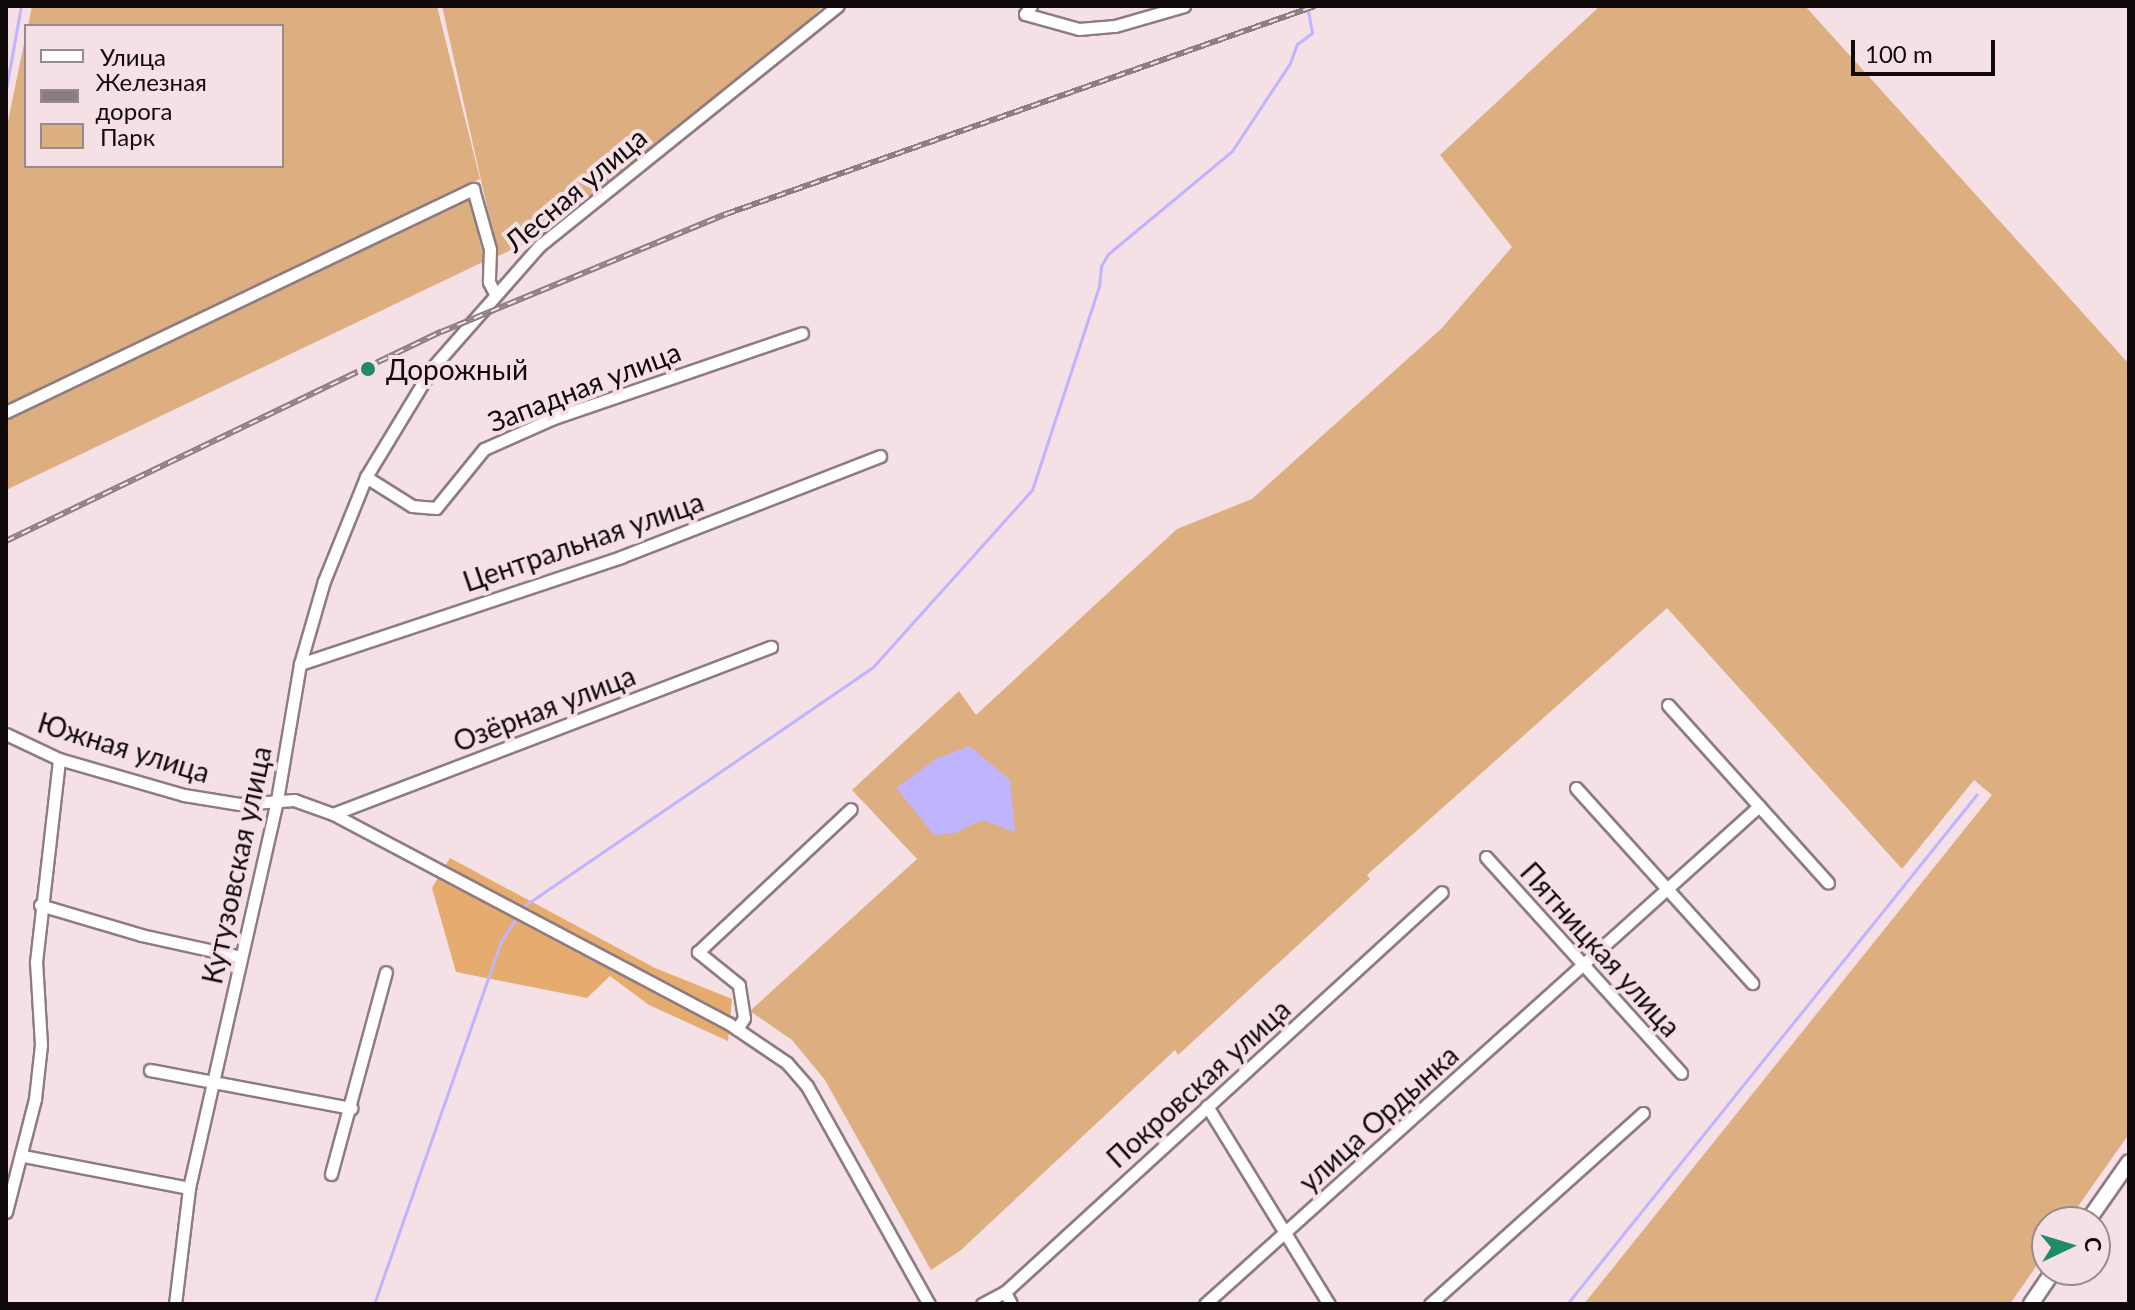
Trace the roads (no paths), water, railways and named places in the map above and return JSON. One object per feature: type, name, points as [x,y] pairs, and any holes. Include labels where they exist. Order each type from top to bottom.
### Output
[{"type":"main road","points":[[2098,1206],[2129,1162]]},
{"type":"main road","points":[[2031,1304],[2043,1286]]},
{"type":"street","name":"Лесная улица","points":[[384,447],[414,392],[494,292],[539,246],[838,6]]},
{"type":"street","points":[[1028,10],[1079,29],[1115,26],[1184,6]]},
{"type":"street","points":[[6,412],[473,189],[490,249],[494,292]]},
{"type":"street","name":"Западная улица","points":[[366,477],[412,506],[436,508],[484,449],[554,418],[802,333]]},
{"type":"street","name":"Кутузовская улица","points":[[175,1304],[189,1188],[277,800],[300,664],[324,581],[366,477],[384,447]]},
{"type":"street","name":"Центральная улица","points":[[300,664],[621,557],[880,456]]},
{"type":"street","name":"Озёрная улица","points":[[333,814],[771,647]]},
{"type":"street","points":[[1668,705],[1828,883]]},
{"type":"street","name":"Южная улица","points":[[6,734],[59,759],[184,795],[239,804],[277,800],[333,814],[737,1029],[787,1063],[807,1086],[929,1304]]},
{"type":"street","points":[[6,1212],[23,1156],[41,1045],[36,962],[40,905],[59,759]]},
{"type":"street","points":[[1576,788],[1752,983]]},
{"type":"street","name":"улица Ордынка","points":[[1205,1304],[1759,806]]},
{"type":"street","points":[[737,1029],[744,1018],[739,985],[698,952],[851,809]]},
{"type":"street","name":"Пятницкая улица","points":[[1486,857],[1681,1073]]},
{"type":"street","name":"Покровская улица","points":[[982,1304],[1005,1292],[1442,892]]},
{"type":"street","points":[[40,905],[141,935],[241,957]]},
{"type":"street","points":[[331,1174],[386,972]]},
{"type":"street","points":[[150,1070],[215,1079],[351,1108]]},
{"type":"street","points":[[1207,1106],[1329,1304]]},
{"type":"street","points":[[1430,1304],[1643,1113]]},
{"type":"street","points":[[23,1156],[189,1188]]},
{"type":"street","points":[[1005,1292],[1011,1304]]},
{"type":"waterway","points":[[6,89],[21,6]]},
{"type":"waterway","points":[[374,1304],[501,941],[524,906],[873,667],[1032,490],[1099,286],[1101,266],[1108,254],[1232,151],[1290,63],[1297,44],[1312,33],[1307,6]]},
{"type":"waterway","points":[[1567,1304],[1977,794]]},
{"type":"railway","points":[[6,541],[441,332],[726,214],[1315,6]]},
{"type":"place","name":"Дорожный","points":[[368,369]]}]
